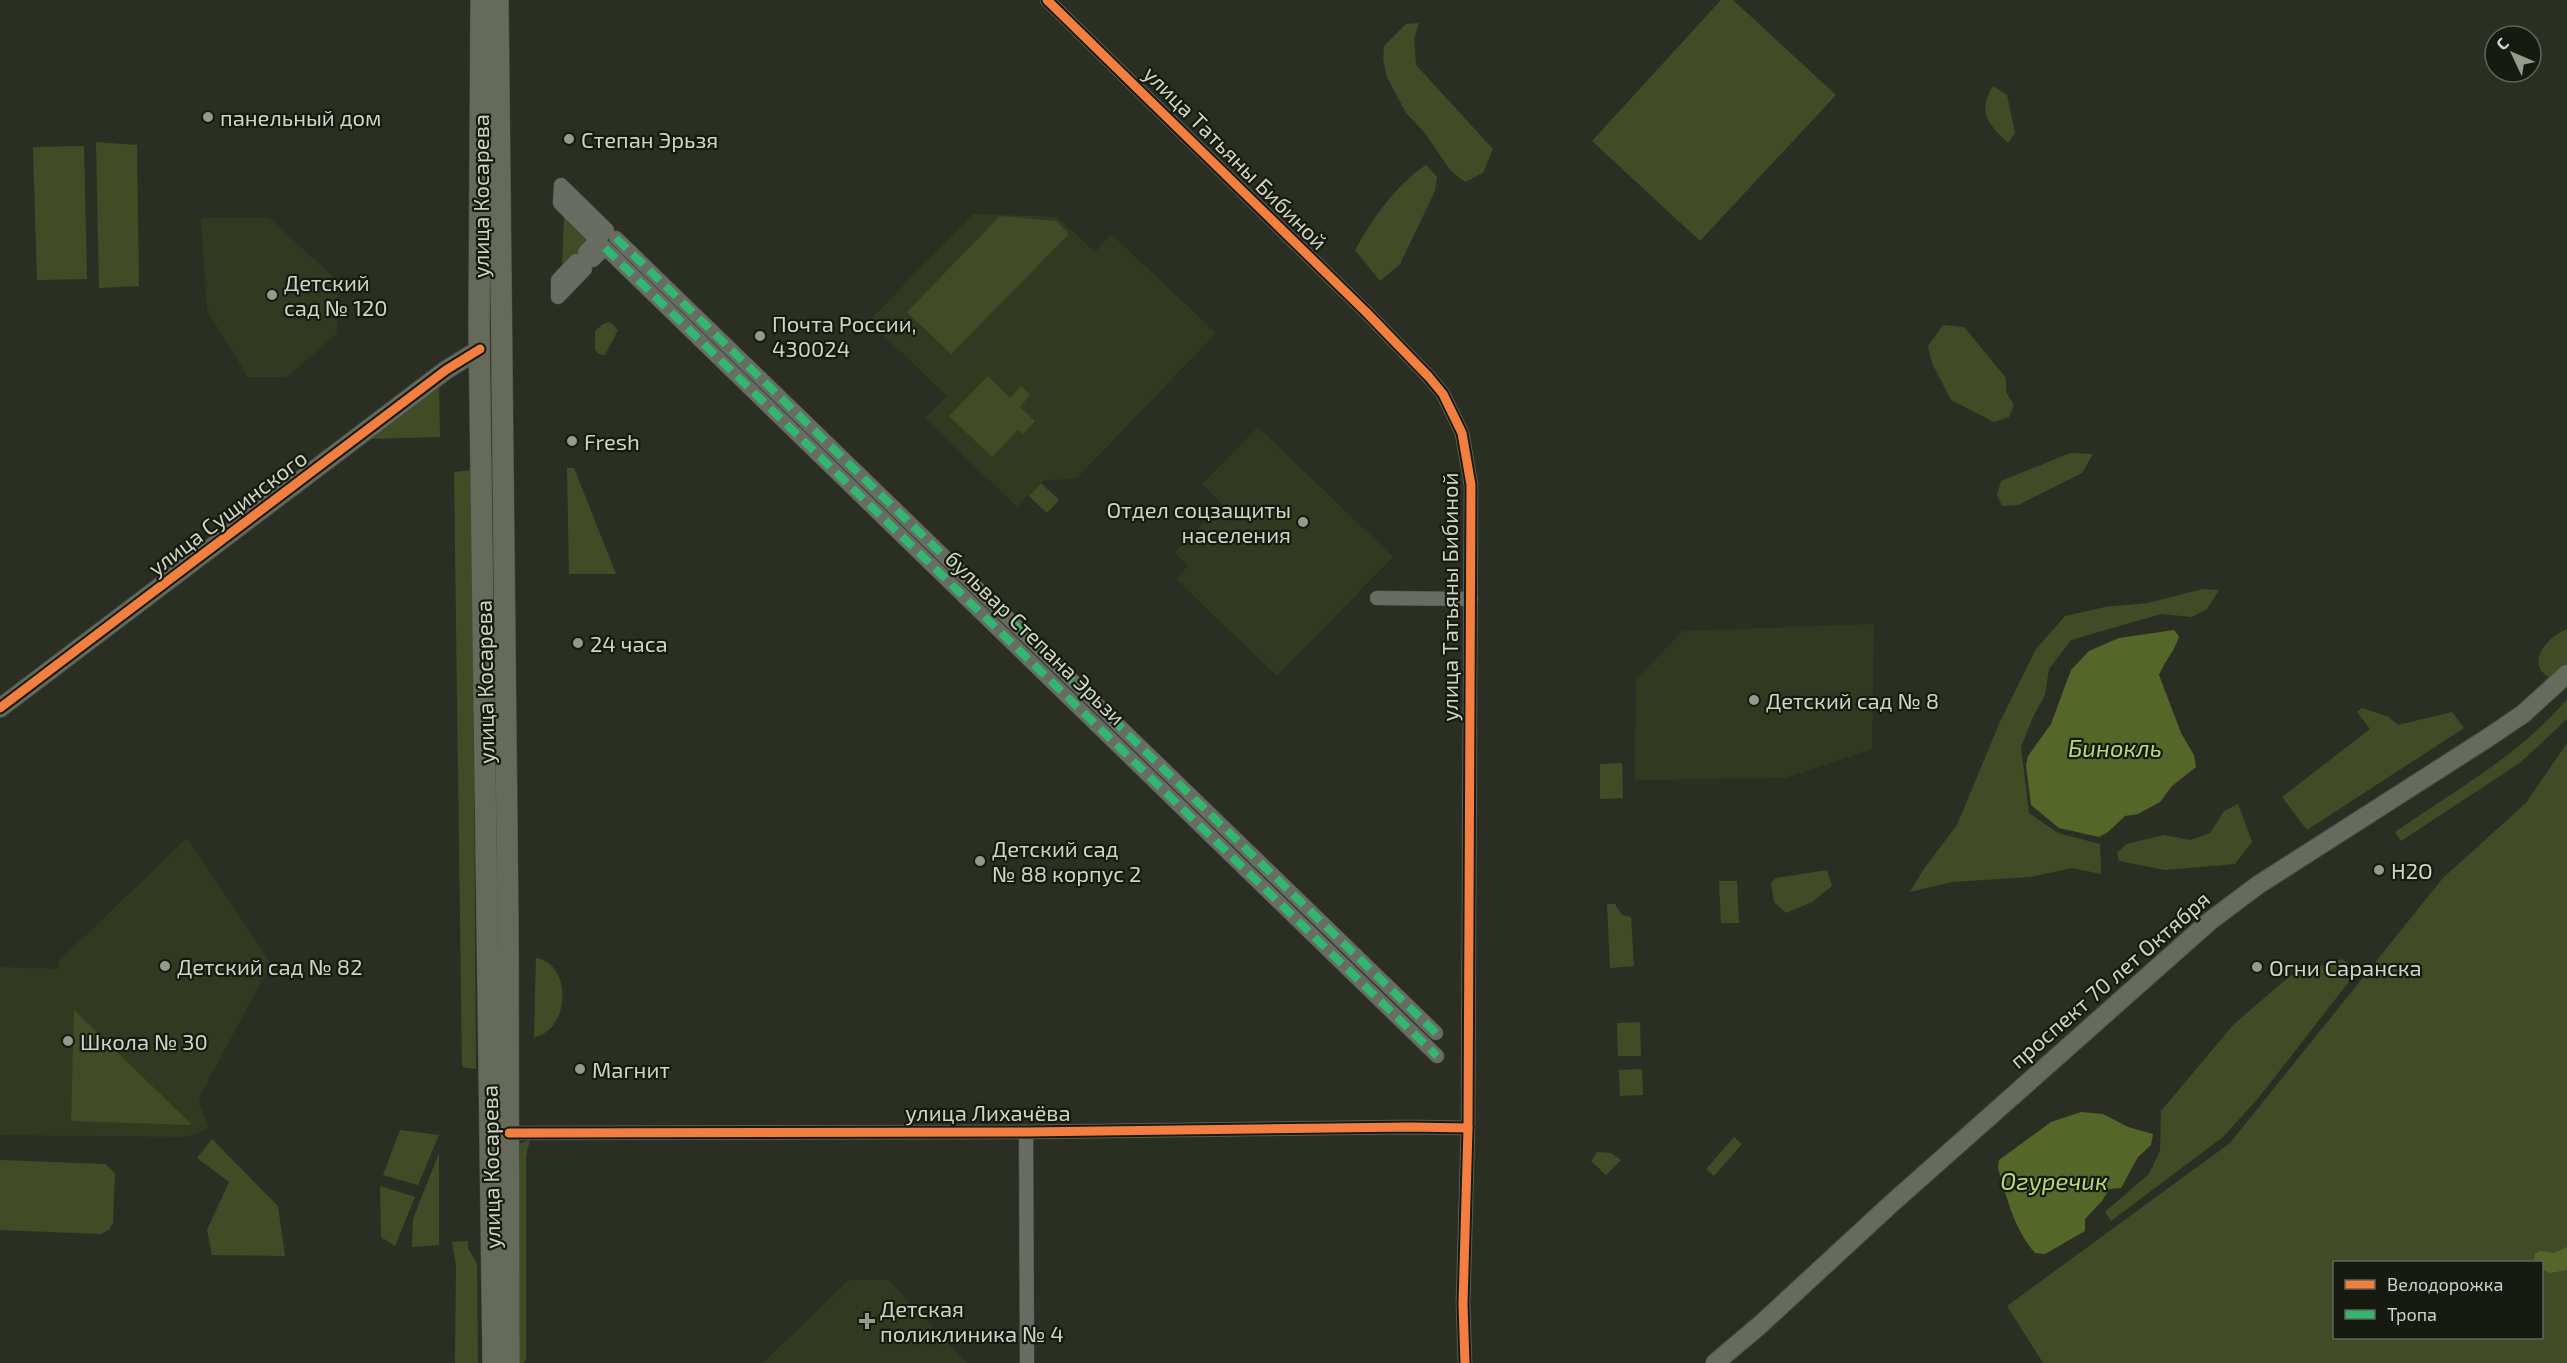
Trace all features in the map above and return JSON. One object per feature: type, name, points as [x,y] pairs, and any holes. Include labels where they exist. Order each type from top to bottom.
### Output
[{"type":"main road","name":"улица Косарева","points":[[481,0],[480,349],[500,1134],[509,1363]]},
{"type":"main road","name":"улица Косарева","points":[[493,1363],[500,1134],[501,349],[498,0]]},
{"type":"main road","points":[[480,349],[501,349]]},
{"type":"main road","name":"улица Сущинского","points":[[0,708],[446,370],[480,349]]},
{"type":"main road","name":"проспект 70 лет Октября","points":[[1716,1363],[1898,1197],[2224,909],[2306,853],[2523,714],[2567,674]]},
{"type":"street","name":"улица Татьяны Бибиной","points":[[1047,0],[1366,312],[1443,394],[1462,433],[1471,485],[1468,1128],[1463,1304],[1465,1363]]},
{"type":"street","name":"бульвар Степана Эрьзи","points":[[616,238],[1436,1033]]},
{"type":"street","name":"бульвар Степана Эрьзи","points":[[601,244],[1437,1056]]},
{"type":"street","points":[[1377,598],[1471,599]]},
{"type":"street","name":"улица Лихачёва","points":[[500,1134],[1026,1132],[1410,1126],[1468,1128]]},
{"type":"street","points":[[1026,1132],[1027,1363]]},
{"type":"shaded area","points":[[1721,0],[1733,0],[1836,95],[1700,241],[1592,141]]},
{"type":"shaded area","points":[[1419,23],[1414,39],[1416,65],[1493,149],[1483,173],[1465,182],[1450,170],[1425,133],[1406,113],[1387,77],[1383,60],[1384,46],[1406,24]]},
{"type":"shaded area","points":[[1993,86],[2007,95],[2015,133],[2008,143],[1990,123],[1985,110],[1988,95]]},
{"type":"shaded area","points":[[96,142],[137,145],[139,286],[99,288]]},
{"type":"shaded area","points":[[84,146],[87,279],[37,280],[33,147]]},
{"type":"shaded area","points":[[1426,165],[1437,177],[1435,191],[1400,264],[1380,281],[1355,250],[1386,203],[1404,183]]},
{"type":"shaded area","points":[[973,214],[1057,217],[1095,252],[1111,234],[1216,333],[1077,478],[1043,481],[1017,507],[925,418],[947,396],[869,321]]},
{"type":"shaded area","points":[[564,215],[591,240],[562,271]]},
{"type":"shaded area","points":[[1000,216],[1056,221],[1069,234],[951,354],[907,312]]},
{"type":"shaded area","name":"Детский сад № 120","points":[[201,218],[269,218],[338,281],[337,333],[287,377],[248,377],[207,310]]},
{"type":"shaded area","points":[[610,322],[618,330],[605,355],[598,354],[595,349],[595,331],[603,324]]},
{"type":"shaded area","points":[[1943,325],[1964,327],[2006,378],[2006,392],[2014,405],[2009,417],[1994,422],[1951,400],[1932,363],[1928,346]]},
{"type":"shaded area","points":[[988,376],[1010,398],[1021,386],[1030,395],[1020,407],[1035,421],[1023,434],[1018,430],[992,457],[949,416]]},
{"type":"shaded area","points":[[439,382],[440,437],[362,439]]},
{"type":"shaded area","points":[[1258,427],[1393,557],[1277,676],[1176,579],[1188,566],[1175,553],[1222,504],[1202,484]]},
{"type":"shaded area","points":[[2070,453],[2093,454],[2082,473],[2018,505],[2002,506],[1997,495],[2001,481]]},
{"type":"shaded area","points":[[567,468],[574,468],[616,574],[569,574]]},
{"type":"shaded area","points":[[472,470],[476,1069],[462,1067],[454,472]]},
{"type":"shaded area","points":[[1041,483],[1059,500],[1047,513],[1029,496]]},
{"type":"shaded area","points":[[2203,589],[2219,590],[2207,609],[2192,617],[2161,614],[2071,640],[2049,669],[2045,695],[2021,747],[2029,813],[2058,833],[2100,844],[2101,874],[2072,868],[2030,877],[1952,882],[1910,892],[1923,870],[1957,825],[1999,724],[2036,649],[2065,616],[2105,607],[2148,603]]},
{"type":"shaded area","name":"Детский сад № 8","points":[[1874,624],[1872,749],[1784,778],[1635,780],[1636,679],[1683,631]]},
{"type":"shaded area","points":[[2567,629],[2567,664],[2554,680],[2540,667],[2541,652],[2552,638]]},
{"type":"shaded area","points":[[2567,699],[2567,719],[2521,762],[2401,841],[2395,832],[2463,787],[2529,738]]},
{"type":"shaded area","points":[[2362,708],[2389,717],[2398,725],[2452,712],[2464,728],[2307,830],[2282,797],[2370,729],[2357,712]]},
{"type":"shaded area","points":[[2567,743],[2567,1363],[2043,1363],[2007,1306],[2230,1143],[2443,878],[2526,803]]},
{"type":"shaded area","points":[[1622,763],[1623,798],[1600,799],[1600,764]]},
{"type":"shaded area","points":[[2238,804],[2252,842],[2235,864],[2165,870],[2119,861],[2117,853],[2126,844],[2164,835],[2190,840],[2210,833],[2224,811]]},
{"type":"shaded area","points":[[187,838],[271,963],[198,1100],[209,1128],[187,1137],[0,1135],[0,967],[60,969],[58,962]]},
{"type":"shaded area","points":[[1827,870],[1832,886],[1812,902],[1786,913],[1774,902],[1771,883],[1776,878]]},
{"type":"shaded area","points":[[1719,881],[1737,881],[1739,923],[1721,923]]},
{"type":"shaded area","points":[[1607,904],[1615,904],[1622,915],[1631,917],[1634,966],[1610,968]]},
{"type":"shaded area","points":[[536,958],[548,963],[556,972],[561,984],[562,997],[555,1023],[546,1032],[534,1037]]},
{"type":"shaded area","points":[[2342,959],[2358,970],[2260,1096],[2223,1137],[2111,1221],[2105,1212],[2149,1174],[2160,1151],[2161,1111],[2234,1024],[2290,976]]},
{"type":"shaded area","points":[[74,1010],[192,1125],[71,1121]]},
{"type":"shaded area","points":[[1640,1022],[1641,1056],[1618,1056],[1617,1023]]},
{"type":"shaded area","points":[[1642,1069],[1643,1095],[1620,1096],[1619,1070]]},
{"type":"shaded area","points":[[400,1130],[439,1135],[418,1185],[383,1175]]},
{"type":"shaded area","points":[[1734,1137],[1742,1144],[1714,1176],[1706,1169]]},
{"type":"shaded area","points":[[212,1139],[278,1206],[285,1256],[212,1255],[207,1230],[229,1182],[197,1158]]},
{"type":"shaded area","points":[[530,1140],[526,1156],[526,1360],[523,1363],[517,1363],[517,1148],[521,1143]]},
{"type":"shaded area","points":[[1597,1152],[1611,1153],[1621,1160],[1606,1175],[1591,1161]]},
{"type":"shaded area","points":[[439,1153],[439,1245],[412,1247],[413,1219]]},
{"type":"shaded area","points":[[0,1160],[105,1164],[115,1173],[113,1223],[109,1230],[101,1234],[0,1230]]},
{"type":"shaded area","points":[[380,1186],[415,1197],[395,1246],[381,1237]]},
{"type":"shaded area","points":[[468,1241],[468,1248],[477,1264],[478,1363],[455,1363],[456,1265],[452,1242]]},
{"type":"shaded area","name":"Детская поликлиника № 4","points":[[849,1280],[888,1280],[967,1363],[763,1363]]},
{"type":"water","name":"Бинокль","points":[[2174,630],[2179,636],[2159,675],[2181,733],[2194,755],[2196,767],[2172,786],[2160,802],[2138,814],[2125,816],[2099,837],[2059,828],[2031,805],[2026,765],[2028,756],[2051,724],[2071,670],[2089,651],[2119,638]]},
{"type":"water","name":"Огуречик","points":[[2081,1112],[2103,1114],[2128,1127],[2153,1134],[2151,1145],[2138,1157],[2121,1188],[2109,1189],[2102,1201],[2085,1219],[2085,1231],[2045,1254],[2035,1253],[2012,1213],[1998,1168],[1999,1160],[2051,1122]]},
{"type":"water","points":[[2567,1247],[2567,1270],[2550,1273],[2543,1270],[2543,1261],[2534,1260],[2535,1254],[2540,1251],[2554,1253]]},
{"type":"marked path","points":[[616,238],[1436,1033]]},
{"type":"marked path","points":[[605,248],[1437,1056]]},
{"type":"cycle path","points":[[1047,0],[1366,312],[1429,377],[1443,394],[1462,433],[1471,485],[1468,1128],[1463,1304],[1465,1363]]},
{"type":"cycle path","points":[[0,708],[446,370],[480,349]]},
{"type":"cycle path","points":[[509,1133],[1468,1128]]},
{"type":"place","name":"панельный дом","points":[[208,117]]},
{"type":"place","name":"Степан Эрьзя","points":[[569,139]]},
{"type":"place","name":"Детский сад № 120","points":[[272,295]]},
{"type":"place","name":"Почта России, 430024","points":[[760,336]]},
{"type":"place","name":"Fresh","points":[[572,441]]},
{"type":"place","name":"Отдел соцзащиты населения","points":[[1303,522]]},
{"type":"place","name":"24 часа","points":[[578,643]]},
{"type":"place","name":"Детский сад № 8","points":[[1754,700]]},
{"type":"place","name":"Детский сад № 88 корпус 2","points":[[980,861]]},
{"type":"place","name":"H2O","points":[[2379,870]]},
{"type":"place","name":"Детский сад № 82","points":[[165,966]]},
{"type":"place","name":"Огни Саранска","points":[[2257,967]]},
{"type":"place","name":"Школа № 30","points":[[68,1041]]},
{"type":"place","name":"Магнит","points":[[580,1069]]},
{"type":"place","name":"Детская поликлиника № 4","points":[[867,1321]]}]
